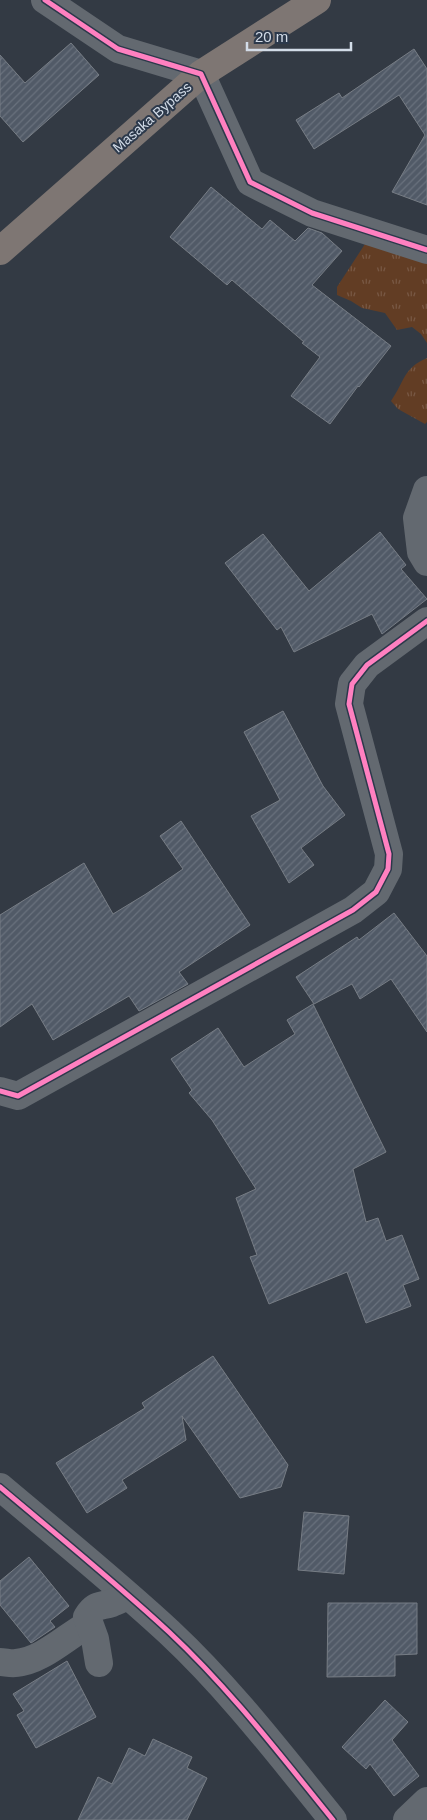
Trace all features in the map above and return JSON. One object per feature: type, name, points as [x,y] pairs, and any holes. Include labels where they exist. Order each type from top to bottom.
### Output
[{"type":"highway","name":"Masaka Bypass","points":[[0,251],[201,74],[317,0]]},
{"type":"street","points":[[45,0],[118,50],[201,74],[250,182],[312,213],[427,250]]},
{"type":"street","points":[[427,490],[417,518],[421,552],[427,562]]},
{"type":"street","points":[[0,1091],[18,1096],[353,910],[376,892],[388,869],[389,854],[349,704],[352,684],[366,665],[427,621]]},
{"type":"street","points":[[0,1487],[170,1633],[248,1715],[334,1820]]},
{"type":"street","points":[[100,1662],[95,1639],[87,1617],[99,1605],[111,1603],[128,1596]]},
{"type":"street","points":[[0,1662],[16,1664],[31,1659],[48,1651],[89,1624]]},
{"type":"street","points":[[407,1820],[427,1802]]},
{"type":"green space","points":[[365,244],[427,257],[427,343],[421,334],[412,327],[397,330],[385,313],[362,308],[337,295],[337,287]]},
{"type":"green space","points":[[427,358],[427,422],[425,424],[398,409],[391,401],[413,366]]},
{"type":"building","points":[[71,43],[99,75],[23,142],[0,116],[0,55],[25,83]]},
{"type":"building","points":[[414,49],[427,69],[427,205],[392,192],[425,135],[399,95],[314,149],[296,120],[339,93],[342,98]]},
{"type":"building","points":[[211,187],[262,229],[270,220],[295,241],[308,228],[322,233],[342,251],[312,285],[391,346],[330,424],[291,396],[320,357],[232,280],[227,285],[170,237]]},
{"type":"building","points":[[380,532],[406,565],[401,569],[427,599],[382,634],[372,614],[294,652],[281,627],[277,630],[225,563],[263,534],[309,591]]},
{"type":"building","points":[[283,711],[323,786],[345,815],[301,848],[314,865],[289,883],[251,816],[280,800],[244,732]]},
{"type":"building","points":[[181,821],[250,925],[179,972],[188,984],[139,1011],[129,996],[53,1040],[32,1004],[0,1027],[0,915],[84,863],[113,914],[183,869],[160,836]]},
{"type":"building","points":[[394,913],[427,956],[427,1032],[391,979],[360,999],[352,984],[314,1004],[296,977],[357,937],[359,940]]},
{"type":"building","points":[[313,1004],[386,1152],[353,1169],[366,1222],[378,1218],[386,1241],[402,1235],[419,1279],[403,1285],[411,1306],[366,1323],[347,1272],[269,1304],[250,1257],[257,1255],[236,1198],[256,1189],[212,1120],[189,1093],[192,1090],[171,1059],[218,1028],[244,1067],[295,1034],[287,1020]]},
{"type":"building","points":[[213,1356],[288,1465],[281,1487],[240,1498],[182,1416],[186,1440],[122,1480],[127,1488],[87,1513],[56,1463],[145,1408],[142,1403]]},
{"type":"building","points":[[304,1512],[349,1516],[344,1574],[298,1570]]},
{"type":"building","points":[[29,1557],[69,1606],[50,1621],[55,1627],[31,1643],[0,1605],[0,1581]]},
{"type":"building","points":[[328,1603],[417,1603],[417,1654],[395,1655],[395,1676],[327,1677]]},
{"type":"building","points":[[67,1661],[96,1717],[36,1748],[17,1715],[24,1711],[13,1694]]},
{"type":"building","points":[[385,1700],[408,1722],[392,1740],[419,1776],[394,1796],[370,1764],[366,1769],[342,1747]]},
{"type":"building","points":[[153,1739],[192,1757],[187,1768],[207,1778],[187,1820],[78,1820],[98,1777],[112,1784],[129,1748],[145,1756]]},
{"type":"cycle path","points":[[45,0],[118,49],[201,74],[250,182],[312,213],[427,250]]},
{"type":"cycle path","points":[[0,1091],[18,1096],[353,910],[376,892],[388,869],[389,854],[349,704],[352,684],[367,665],[427,621]]},
{"type":"cycle path","points":[[0,1487],[169,1632],[213,1676],[333,1820]]}]
